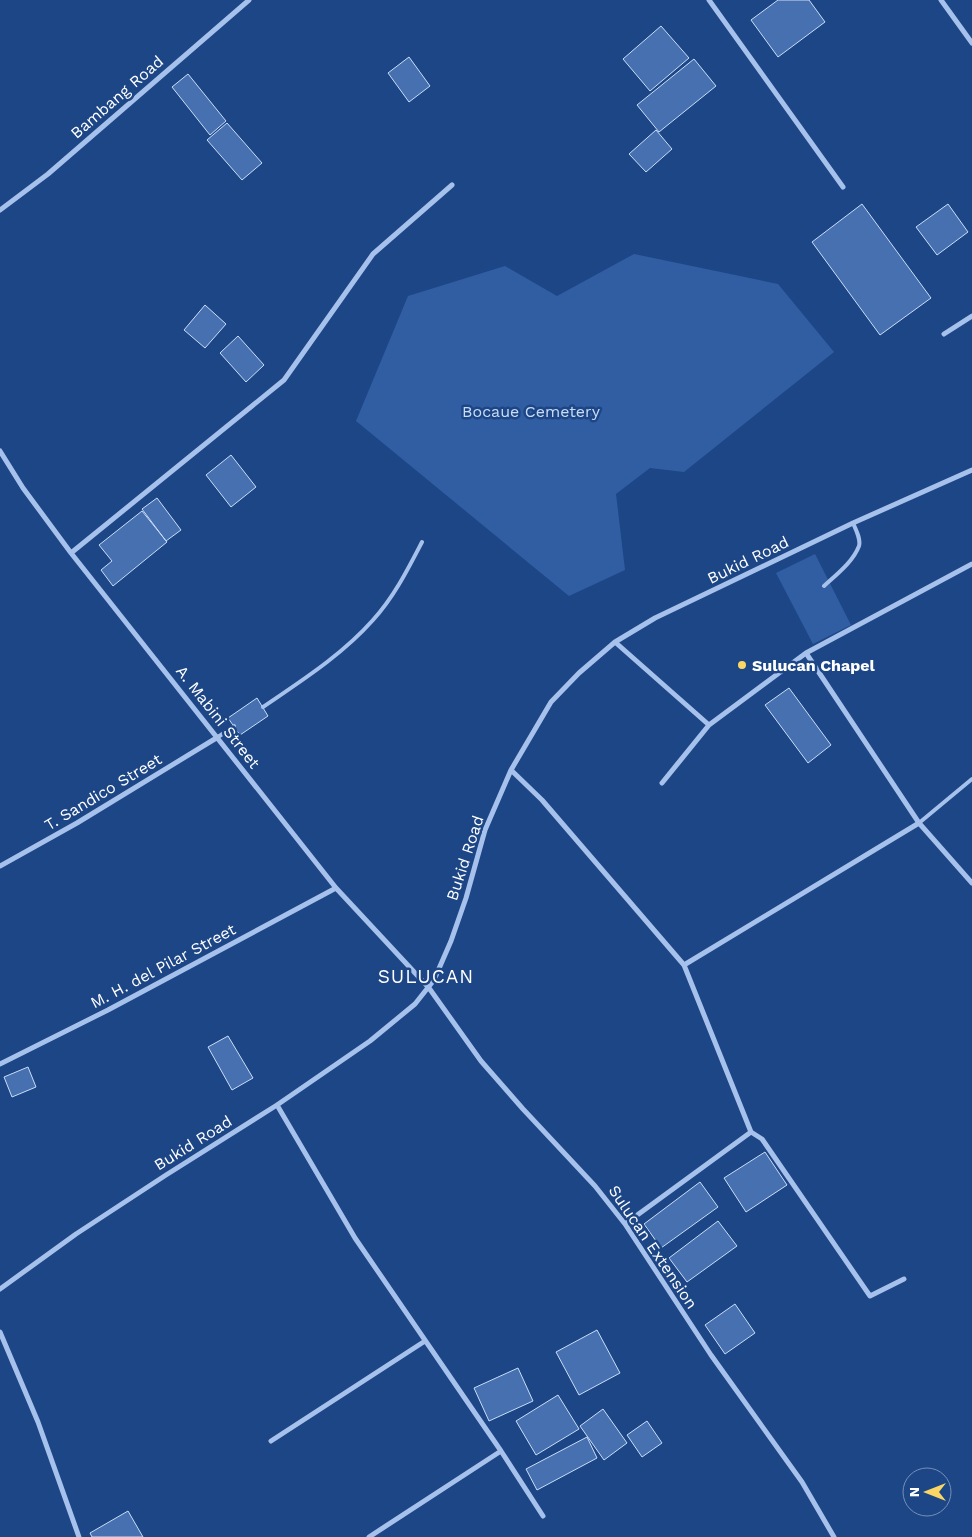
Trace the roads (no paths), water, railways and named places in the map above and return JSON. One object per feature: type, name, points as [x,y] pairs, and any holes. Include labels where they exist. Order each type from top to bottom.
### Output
[{"type":"street","name":"Bambang Road","points":[[0,210],[48,174],[249,0]]},
{"type":"street","points":[[709,0],[843,187]]},
{"type":"street","points":[[941,0],[972,43]]},
{"type":"street","points":[[71,553],[284,380],[373,254],[452,185]]},
{"type":"street","points":[[944,334],[972,316]]},
{"type":"street","name":"A. Mabini Street","points":[[0,451],[23,488],[71,553],[336,888],[429,988]]},
{"type":"street","name":"Bukid Road","points":[[0,1289],[166,1174],[277,1105],[370,1041],[416,1004],[429,988],[451,941],[466,898],[485,830],[511,770],[551,702],[579,673],[616,642],[655,618],[853,523],[972,470]]},
{"type":"street","points":[[662,783],[709,725],[806,653],[972,564]]},
{"type":"street","points":[[616,642],[709,725]]},
{"type":"street","points":[[806,653],[919,822],[972,884]]},
{"type":"street","name":"T. Sandico Street","points":[[0,866],[77,823],[218,737]]},
{"type":"street","points":[[511,770],[542,800],[684,965],[751,1132],[762,1139],[870,1296],[904,1279]]},
{"type":"street","points":[[684,965],[919,822]]},
{"type":"street","name":"M. H. del Pilar Street","points":[[0,1064],[108,1010],[336,888]]},
{"type":"street","name":"Sulucan Extension","points":[[429,988],[481,1061],[595,1186],[624,1224],[711,1355],[802,1482],[834,1537]]},
{"type":"street","points":[[277,1105],[355,1238],[501,1451],[543,1516]]},
{"type":"street","points":[[624,1224],[751,1132]]},
{"type":"street","points":[[0,1332],[38,1422],[79,1537]]},
{"type":"street","points":[[271,1441],[425,1341]]},
{"type":"street","points":[[369,1537],[501,1451]]},
{"type":"lane","points":[[824,586],[850,561],[859,545],[859,534],[853,523]]},
{"type":"lane","points":[[263,708],[340,651],[373,620],[400,584],[422,542]]},
{"type":"lane","points":[[218,737],[234,726]]},
{"type":"lane","points":[[919,822],[972,779]]},
{"type":"place","name":"Sulucan Chapel","points":[[742,665]]},
{"type":"district","name":"SULUCAN","points":[[426,976]]},
{"type":"park label","name":"Bocaue Cemetery","points":[[531,411]]}]
